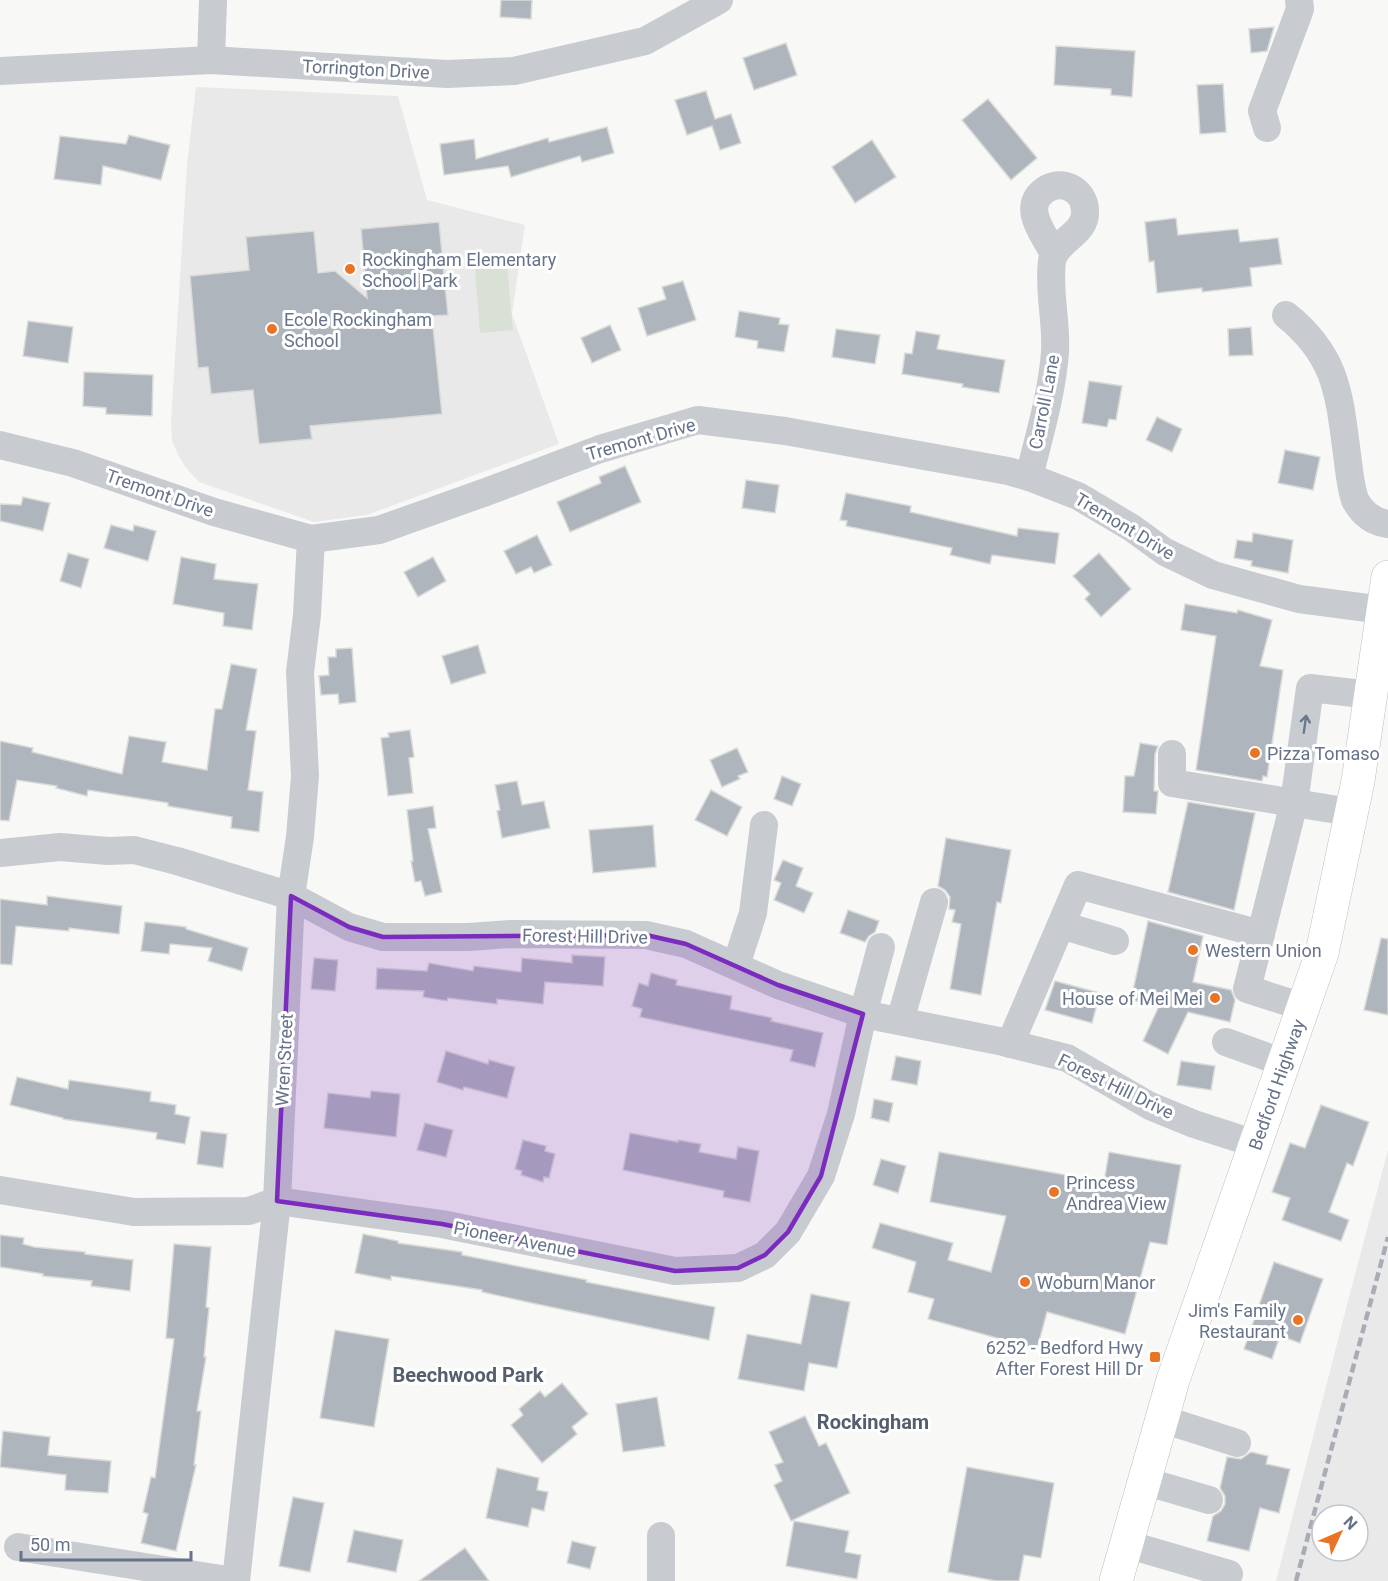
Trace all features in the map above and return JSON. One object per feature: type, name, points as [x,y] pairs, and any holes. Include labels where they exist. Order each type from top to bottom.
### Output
[{"type":"main road","name":"Bedford Highway","points":[[1116,1581],[1173,1380],[1322,953],[1358,782],[1388,577]]},
{"type":"street","points":[[211,60],[213,0]]},
{"type":"street","points":[[1267,128],[1262,111],[1300,9],[1299,0]]},
{"type":"street","name":"Torrington Drive","points":[[0,71],[211,60],[447,74],[514,71],[645,41],[702,4]]},
{"type":"street","name":"Carroll Lane","points":[[1029,477],[1054,369],[1055,330],[1051,282],[1054,254]]},
{"type":"street","points":[[1286,315],[1316,345],[1335,382],[1355,500],[1374,520],[1388,524]]},
{"type":"street","name":"Tremont Drive","points":[[0,445],[73,463],[214,512],[311,538],[379,530],[600,449],[698,420],[785,431],[1008,471],[1078,496],[1132,528],[1165,552],[1214,575],[1299,599],[1383,610]]},
{"type":"street","name":"Wren Street","points":[[235,1581],[277,1202],[291,896],[300,837],[305,776],[300,672],[307,615],[311,538]]},
{"type":"street","points":[[1303,1007],[1247,989],[1294,803],[1310,688],[1371,695]]},
{"type":"street","points":[[1172,754],[1172,783],[1350,812]]},
{"type":"street","points":[[736,965],[753,913],[764,825]]},
{"type":"street","name":"Forest Hill Drive","points":[[0,853],[60,847],[108,851],[134,850],[291,896],[349,927],[383,938],[460,938],[511,934],[646,935],[686,944],[778,985],[863,1014],[1067,1058],[1150,1106],[1194,1124],[1256,1144]]},
{"type":"street","points":[[1010,1044],[1078,885],[1261,934]]},
{"type":"street","points":[[900,1021],[934,902]]},
{"type":"street","points":[[1061,925],[1115,941]]},
{"type":"street","name":"Pioneer Avenue","points":[[0,1190],[134,1212],[249,1211],[277,1202],[442,1224],[675,1271],[738,1268],[765,1255],[788,1232],[821,1176],[841,1113],[863,1014],[881,947]]},
{"type":"street","points":[[1226,1042],[1284,1063]]},
{"type":"street","points":[[1162,1419],[1237,1443]]},
{"type":"street","points":[[1144,1481],[1209,1500]]},
{"type":"street","points":[[661,1536],[661,1581]]},
{"type":"street","points":[[1126,1544],[1229,1574]]},
{"type":"street","points":[[18,1548],[235,1581]]},
{"type":"highlighted area","points":[[291,896],[349,927],[383,937],[646,935],[686,944],[778,985],[863,1014],[821,1176],[788,1232],[765,1255],[738,1268],[675,1271],[442,1224],[277,1201]]},
{"type":"shaded area","name":"Rockingham Elementary School Park","points":[[196,87],[398,96],[427,200],[525,225],[512,314],[559,444],[367,515],[314,522],[199,482],[178,455],[172,440],[171,422],[187,165]]},
{"type":"shaded area","points":[[507,266],[513,330],[480,333],[475,269]]},
{"type":"shaded area","points":[[1388,1150],[1388,1581],[1276,1581],[1349,1297]]},
{"type":"building","points":[[501,0],[532,0],[531,19],[500,17]]},
{"type":"building","points":[[1274,27],[1267,51],[1251,53],[1249,29]]},
{"type":"building","points":[[786,43],[797,75],[754,90],[743,58]]},
{"type":"building","points":[[1056,46],[1135,51],[1132,97],[1111,95],[1111,89],[1054,85]]},
{"type":"building","points":[[1223,84],[1226,132],[1200,134],[1197,85]]},
{"type":"building","points":[[706,91],[715,119],[731,114],[741,143],[720,150],[712,126],[687,135],[675,100]]},
{"type":"building","points":[[988,99],[1037,158],[1011,180],[962,120]]},
{"type":"building","points":[[607,127],[614,153],[582,162],[580,156],[511,177],[508,166],[444,175],[440,144],[474,139],[476,159],[548,138],[549,142]]},
{"type":"building","points":[[129,135],[170,145],[161,180],[103,166],[101,185],[54,179],[60,136],[126,144]]},
{"type":"building","points":[[872,140],[896,177],[855,203],[832,167]]},
{"type":"building","points":[[1176,218],[1178,235],[1238,229],[1240,242],[1278,238],[1282,264],[1250,268],[1252,286],[1202,292],[1202,288],[1157,293],[1154,261],[1149,262],[1145,222]]},
{"type":"building","name":"Ecole Rockingham School","points":[[439,222],[448,315],[432,316],[442,414],[310,426],[312,439],[259,444],[253,390],[211,394],[208,367],[198,368],[190,276],[249,270],[246,237],[314,231],[318,273],[335,271],[367,298],[361,229]]},
{"type":"building","points":[[683,281],[696,320],[647,336],[638,308],[666,299],[662,287]]},
{"type":"building","points":[[739,311],[780,318],[779,324],[789,325],[784,352],[757,348],[758,341],[735,337]]},
{"type":"building","points":[[28,321],[73,327],[68,363],[23,356]]},
{"type":"building","points":[[610,325],[621,350],[592,363],[581,338]]},
{"type":"building","points":[[1251,327],[1253,355],[1229,356],[1228,329]]},
{"type":"building","points":[[836,329],[880,335],[875,364],[832,357]]},
{"type":"building","points":[[916,331],[940,335],[937,349],[1005,360],[999,393],[962,387],[963,384],[902,374],[905,353],[912,354]]},
{"type":"building","points":[[84,372],[153,375],[152,416],[106,414],[106,408],[83,406]]},
{"type":"building","points":[[1089,381],[1122,386],[1116,420],[1109,419],[1107,427],[1082,423]]},
{"type":"building","points":[[1157,417],[1182,429],[1172,452],[1146,440]]},
{"type":"building","points":[[1285,450],[1320,457],[1313,490],[1278,483]]},
{"type":"building","points":[[625,466],[641,502],[570,532],[557,502],[601,483],[599,477]]},
{"type":"building","points":[[746,480],[779,485],[775,513],[742,508]]},
{"type":"building","points":[[846,493],[911,506],[910,512],[1017,536],[1018,528],[1059,533],[1055,564],[992,555],[990,564],[950,555],[952,548],[846,526],[847,521],[840,520]]},
{"type":"building","points":[[23,497],[50,503],[43,531],[0,521],[0,504],[21,505]]},
{"type":"building","points":[[111,525],[133,531],[134,525],[156,531],[148,561],[104,548]]},
{"type":"building","points":[[1253,533],[1293,540],[1288,573],[1251,566],[1252,561],[1234,558],[1237,540],[1252,542]]},
{"type":"building","points":[[537,535],[552,565],[534,573],[531,567],[516,574],[504,551]]},
{"type":"building","points":[[68,553],[89,559],[81,588],[60,581]]},
{"type":"building","points":[[1099,553],[1131,589],[1101,617],[1085,599],[1090,594],[1073,576]]},
{"type":"building","points":[[181,557],[216,564],[214,579],[258,584],[252,630],[223,626],[224,613],[173,604]]},
{"type":"building","points":[[433,557],[446,581],[418,597],[404,572]]},
{"type":"building","points":[[1185,604],[1237,613],[1238,610],[1272,620],[1260,666],[1283,670],[1267,777],[1263,776],[1262,781],[1196,770],[1216,636],[1181,630]]},
{"type":"building","points":[[478,645],[486,673],[451,684],[442,656]]},
{"type":"building","points":[[352,648],[356,702],[339,704],[338,694],[321,695],[319,676],[329,675],[328,657],[336,657],[336,649]]},
{"type":"building","points":[[231,664],[257,669],[246,730],[256,731],[248,790],[263,792],[259,832],[231,828],[232,817],[168,806],[168,803],[88,790],[87,796],[56,788],[57,786],[17,780],[9,821],[0,820],[0,741],[33,748],[32,752],[122,774],[129,736],[166,742],[162,762],[207,770],[215,709],[222,709]]},
{"type":"building","points":[[410,730],[414,757],[409,758],[413,793],[388,796],[381,738],[389,737],[388,733]]},
{"type":"building","points":[[1140,743],[1158,746],[1155,754],[1154,791],[1158,791],[1156,814],[1123,812],[1125,776],[1134,776]]},
{"type":"building","points":[[737,748],[748,772],[738,776],[740,779],[722,787],[710,760]]},
{"type":"building","points":[[782,776],[801,784],[792,806],[774,799]]},
{"type":"building","points":[[517,781],[522,805],[544,801],[550,828],[502,838],[495,785]]},
{"type":"building","points":[[711,790],[742,807],[727,836],[695,820]]},
{"type":"building","points":[[1188,802],[1255,813],[1234,910],[1168,892]]},
{"type":"building","points":[[433,806],[436,828],[428,829],[442,892],[425,896],[421,881],[415,882],[407,810]]},
{"type":"building","points":[[653,825],[656,867],[593,873],[589,830]]},
{"type":"building","points":[[946,838],[1011,850],[1001,903],[997,902],[981,995],[950,989],[961,924],[952,922],[955,910],[949,909],[950,897],[938,886]]},
{"type":"building","points":[[783,860],[803,868],[796,886],[813,893],[804,913],[774,900],[781,883],[774,880]]},
{"type":"building","points":[[47,896],[122,906],[119,934],[69,928],[69,931],[16,926],[12,965],[0,964],[0,899],[47,905]]},
{"type":"building","points":[[848,910],[879,921],[875,932],[865,942],[840,933]]},
{"type":"building","points":[[1148,921],[1203,936],[1193,982],[1231,990],[1235,1000],[1230,1022],[1188,1012],[1168,1054],[1143,1041],[1159,1006],[1131,1000]]},
{"type":"building","points":[[145,922],[186,927],[186,929],[248,948],[242,971],[208,961],[212,948],[170,944],[169,954],[141,951]]},
{"type":"building","points":[[1381,938],[1388,939],[1388,1015],[1364,1010]]},
{"type":"building","points":[[572,955],[605,957],[603,986],[545,982],[543,1004],[497,999],[497,1004],[448,998],[447,1001],[423,997],[424,991],[376,989],[377,968],[427,971],[429,963],[473,971],[474,966],[521,972],[522,958],[572,963]]},
{"type":"building","points":[[314,958],[338,960],[335,991],[311,989]]},
{"type":"building","points":[[651,973],[677,980],[676,985],[732,996],[730,1009],[823,1033],[815,1067],[790,1061],[793,1050],[640,1017],[642,1009],[632,1006],[639,983],[648,986]]},
{"type":"building","points":[[1055,981],[1100,993],[1092,1023],[1045,1010]]},
{"type":"building","points":[[446,1051],[488,1064],[489,1060],[515,1067],[507,1098],[464,1087],[463,1090],[437,1082]]},
{"type":"building","points":[[896,1056],[921,1061],[917,1085],[891,1080]]},
{"type":"building","points":[[1181,1061],[1215,1066],[1211,1090],[1177,1085]]},
{"type":"building","points":[[17,1077],[68,1089],[69,1080],[151,1092],[150,1101],[176,1105],[175,1114],[190,1117],[185,1144],[156,1139],[157,1133],[63,1119],[10,1105]]},
{"type":"building","points":[[371,1091],[400,1094],[396,1137],[324,1128],[328,1093],[370,1098]]},
{"type":"building","points":[[874,1099],[893,1103],[889,1122],[871,1118]]},
{"type":"building","points":[[1321,1105],[1369,1122],[1353,1166],[1347,1163],[1329,1212],[1349,1220],[1341,1241],[1282,1220],[1290,1198],[1272,1192],[1290,1143],[1305,1148]]},
{"type":"building","points":[[425,1123],[453,1130],[446,1157],[417,1150]]},
{"type":"building","points":[[201,1131],[227,1134],[223,1168],[197,1164]]},
{"type":"building","points":[[630,1133],[701,1144],[699,1152],[736,1159],[738,1147],[759,1151],[750,1202],[723,1197],[724,1191],[623,1170]]},
{"type":"building","points":[[523,1140],[546,1146],[545,1151],[555,1154],[549,1178],[544,1177],[543,1182],[521,1175],[522,1171],[515,1169]]},
{"type":"building","points":[[939,1152],[1104,1182],[1109,1152],[1181,1165],[1167,1245],[1150,1242],[1125,1334],[1047,1312],[1037,1349],[928,1319],[934,1299],[908,1292],[916,1262],[872,1248],[880,1223],[953,1243],[948,1260],[991,1272],[1006,1216],[930,1202]]},
{"type":"building","points":[[881,1159],[906,1166],[898,1193],[873,1185]]},
{"type":"building","points":[[363,1234],[398,1241],[398,1243],[462,1252],[462,1255],[587,1280],[586,1282],[715,1307],[709,1340],[541,1305],[482,1292],[482,1290],[391,1276],[391,1280],[355,1273]]},
{"type":"building","points":[[0,1235],[24,1238],[23,1244],[34,1247],[133,1260],[130,1291],[91,1286],[92,1281],[43,1276],[43,1274],[0,1267]]},
{"type":"building","points":[[174,1244],[211,1247],[206,1307],[209,1308],[204,1357],[206,1357],[197,1411],[201,1411],[194,1465],[196,1465],[176,1551],[141,1543],[148,1514],[143,1512],[151,1477],[155,1478],[174,1339],[166,1338]]},
{"type":"building","points":[[1274,1262],[1323,1279],[1300,1343],[1280,1336],[1272,1359],[1244,1349]]},
{"type":"building","points":[[811,1294],[850,1302],[837,1368],[809,1363],[804,1391],[738,1379],[747,1334],[801,1344]]},
{"type":"building","points":[[335,1330],[389,1339],[374,1427],[320,1418]]},
{"type":"building","points":[[562,1383],[588,1414],[572,1427],[577,1434],[542,1463],[511,1425],[523,1415],[519,1409],[540,1391],[545,1397]]},
{"type":"building","points":[[657,1397],[665,1446],[623,1452],[616,1404]]},
{"type":"building","points":[[805,1416],[819,1446],[826,1443],[850,1493],[791,1521],[774,1485],[782,1481],[775,1465],[783,1462],[769,1432]]},
{"type":"building","points":[[3,1431],[50,1437],[48,1455],[111,1461],[108,1493],[65,1490],[66,1475],[0,1467]]},
{"type":"building","points":[[1251,1452],[1268,1456],[1266,1464],[1290,1469],[1279,1513],[1260,1508],[1249,1551],[1207,1541],[1213,1516],[1221,1511],[1225,1504],[1225,1496],[1220,1488],[1227,1457],[1241,1459]]},
{"type":"building","points":[[967,1467],[1054,1483],[1041,1558],[1024,1555],[1019,1581],[996,1581],[948,1572]]},
{"type":"building","points":[[497,1468],[539,1478],[537,1490],[548,1492],[544,1511],[532,1508],[528,1527],[486,1518]]},
{"type":"building","points":[[293,1497],[324,1503],[310,1572],[279,1566]]},
{"type":"building","points":[[794,1521],[849,1531],[845,1552],[861,1555],[857,1579],[786,1566]]},
{"type":"building","points":[[354,1530],[403,1540],[396,1572],[347,1562]]},
{"type":"building","points":[[572,1541],[596,1547],[590,1569],[567,1563]]},
{"type":"building","points":[[465,1548],[489,1581],[419,1581]]},
{"type":"railway","points":[[1296,1581],[1388,1237]]},
{"type":"place","name":"Rockingham Elementary School Park","points":[[350,269]]},
{"type":"place","name":"Ecole Rockingham School","points":[[272,329]]},
{"type":"place","name":"Pizza Tomaso","points":[[1255,753]]},
{"type":"place","name":"Western Union","points":[[1193,950]]},
{"type":"place","name":"House of Mei Mei","points":[[1215,998]]},
{"type":"place","name":"Princess Andrea View","points":[[1054,1192]]},
{"type":"place","name":"Woburn Manor","points":[[1025,1282]]},
{"type":"place","name":"Jim's Family Restaurant","points":[[1298,1320]]},
{"type":"place","name":"6252 - Bedford Hwy After Forest Hill Dr","points":[[1155,1357]]},
{"type":"district","name":"Beechwood Park","points":[[468,1375]]},
{"type":"district","name":"Rockingham","points":[[873,1422]]}]
